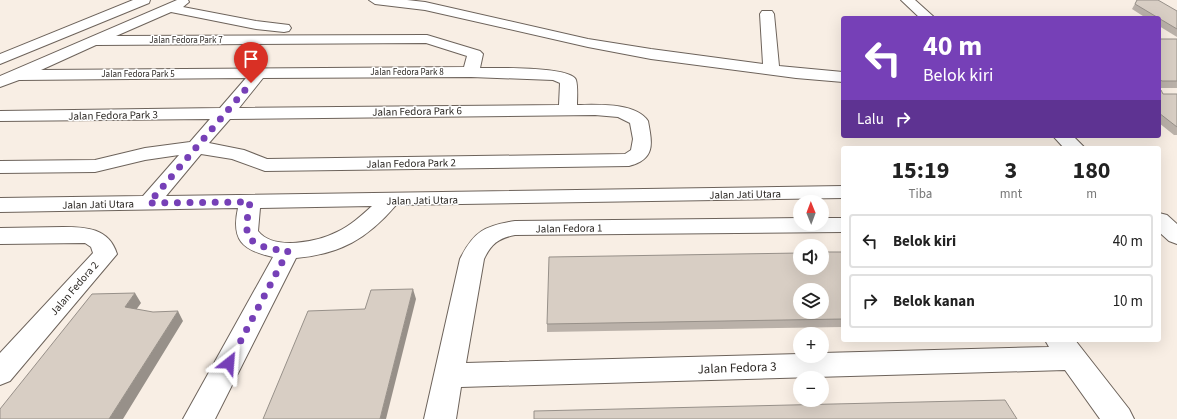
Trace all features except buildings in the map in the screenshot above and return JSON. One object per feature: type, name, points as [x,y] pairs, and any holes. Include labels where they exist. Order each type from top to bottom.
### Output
[{"type":"street","points":[[0,59],[144,0]]},
{"type":"street","points":[[0,82],[187,0]]},
{"type":"street","points":[[375,0],[425,6],[496,23],[617,48],[695,60],[841,77]]},
{"type":"street","points":[[907,0],[926,16]]},
{"type":"street","name":"Jalan Fedora Park 7","points":[[169,8],[256,25],[375,39]]},
{"type":"street","points":[[767,14],[771,69]]},
{"type":"street","name":"Jalan Fedora Park 7","points":[[93,41],[427,39],[475,54],[471,72]]},
{"type":"street","name":"Jalan Fedora Park 8","points":[[259,73],[471,72],[556,74],[568,80],[568,110]]},
{"type":"street","points":[[149,203],[259,73]]},
{"type":"street","name":"Jalan Fedora Park 5","points":[[16,75],[259,73]]},
{"type":"street","name":"Jalan Fedora Park 6","points":[[225,113],[568,110],[610,111],[632,115],[639,121],[642,148],[639,156],[629,160]]},
{"type":"street","name":"Jalan Fedora Park 3","points":[[0,116],[225,113]]},
{"type":"street","points":[[1064,138],[1073,146]]},
{"type":"street","name":"Jalan Fedora Park 2","points":[[0,167],[95,166],[145,154],[196,147],[236,154],[265,165],[629,160]]},
{"type":"street","name":"Jalan Jati Utara","points":[[0,205],[841,192]]},
{"type":"street","points":[[250,202],[247,230],[251,239],[262,247],[288,251],[311,248],[344,239],[375,217],[389,200]]},
{"type":"street","points":[[1161,222],[1177,236]]},
{"type":"street","name":"Jalan Fedora 1","points":[[440,419],[472,259],[478,245],[485,237],[501,230],[515,228],[841,225]]},
{"type":"street","name":"Jalan Fedora 2","points":[[0,236],[92,236],[103,245],[105,254],[0,373]]},
{"type":"street","points":[[199,419],[288,251]]},
{"type":"street","points":[[1065,349],[1118,419]]},
{"type":"street","name":"Jalan Fedora 3","points":[[449,375],[1065,349]]},
{"type":"route","points":[[229,363],[288,251],[262,247],[251,239],[247,230],[250,202],[149,203],[251,83]]}]
